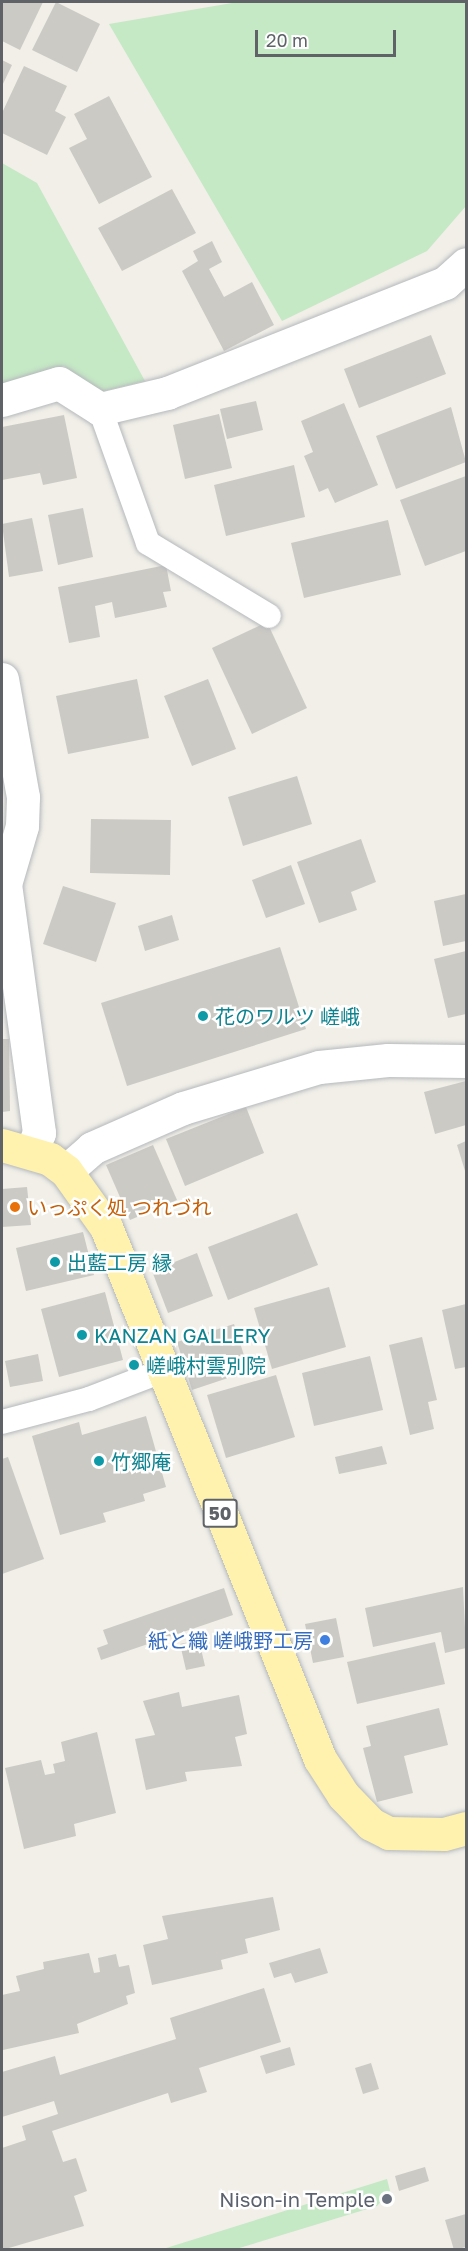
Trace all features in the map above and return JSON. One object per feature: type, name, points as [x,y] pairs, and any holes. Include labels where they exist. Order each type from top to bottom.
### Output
[{"type":"main road","name":"50","points":[[16,1148],[66,1171],[106,1227],[320,1760],[343,1794],[370,1824],[389,1833],[426,1835],[466,1828]]},
{"type":"street","points":[[2,400],[59,383],[100,409],[167,393],[445,283],[466,264]]},
{"type":"street","points":[[2,679],[22,797],[22,826],[5,884],[39,1132],[16,1148]]},
{"type":"street","points":[[66,1171],[92,1148],[183,1108],[319,1067],[388,1060],[466,1061]]},
{"type":"lane","points":[[100,409],[148,543],[269,616]]},
{"type":"lane","points":[[2,1422],[89,1399],[162,1371]]},
{"type":"green space","points":[[238,2],[466,2],[466,206],[427,251],[282,321],[109,24]]},
{"type":"green space","points":[[2,163],[37,183],[145,381],[100,392],[64,366],[2,385]]},
{"type":"green space","points":[[387,2179],[390,2191],[377,2206],[236,2249],[163,2249]]},
{"type":"building","points":[[2,2],[43,2],[20,50],[2,41]]},
{"type":"building","points":[[56,2],[100,24],[77,72],[32,50]]},
{"type":"building","points":[[2,60],[12,65],[2,86]]},
{"type":"building","points":[[24,66],[67,86],[55,111],[66,117],[47,155],[2,133],[2,113]]},
{"type":"building","points":[[109,96],[152,177],[99,204],[69,148],[87,139],[74,114]]},
{"type":"building","points":[[172,189],[196,233],[122,271],[98,228]]},
{"type":"building","points":[[212,241],[222,262],[209,269],[224,297],[252,282],[274,325],[224,351],[182,271],[198,261],[193,251]]},
{"type":"building","points":[[431,335],[446,374],[359,408],[344,369]]},
{"type":"building","points":[[256,401],[263,430],[227,439],[220,409]]},
{"type":"building","points":[[344,403],[378,485],[335,503],[328,488],[319,492],[304,456],[313,452],[301,421]]},
{"type":"building","points":[[451,407],[466,462],[396,489],[376,436]]},
{"type":"building","points":[[219,414],[232,468],[185,479],[173,425]]},
{"type":"building","points":[[64,415],[77,478],[43,485],[40,473],[2,480],[2,427]]},
{"type":"building","points":[[294,465],[305,517],[226,536],[214,485]]},
{"type":"building","points":[[466,476],[466,551],[425,566],[400,500]]},
{"type":"building","points":[[83,508],[93,557],[58,565],[48,515]]},
{"type":"building","points":[[32,518],[43,571],[9,577],[2,524]]},
{"type":"building","points":[[388,520],[401,575],[304,598],[291,543]]},
{"type":"building","points":[[166,565],[171,591],[163,592],[167,607],[115,618],[112,602],[95,606],[100,637],[69,643],[58,587]]},
{"type":"building","points":[[267,622],[307,708],[252,734],[212,648]]},
{"type":"building","points":[[137,679],[149,738],[68,754],[56,696]]},
{"type":"building","points":[[208,679],[236,749],[192,766],[164,696]]},
{"type":"building","points":[[297,776],[312,824],[243,846],[228,797]]},
{"type":"building","points":[[91,819],[171,820],[170,875],[90,873]]},
{"type":"building","points":[[361,839],[376,882],[351,892],[357,910],[319,923],[297,862]]},
{"type":"building","points":[[291,865],[305,904],[266,918],[252,880]]},
{"type":"building","points":[[63,886],[116,903],[96,962],[43,944]]},
{"type":"building","points":[[466,894],[466,941],[443,946],[434,901]]},
{"type":"building","points":[[172,915],[179,940],[145,951],[138,926]]},
{"type":"building","name":"花のワルツ 嵯峨","points":[[280,947],[306,1029],[127,1086],[101,1003]]},
{"type":"building","points":[[466,951],[466,1014],[448,1018],[434,959]]},
{"type":"building","points":[[2,1039],[9,1039],[10,1111],[2,1112]]},
{"type":"building","points":[[466,1081],[466,1125],[435,1134],[424,1092]]},
{"type":"building","points":[[246,1107],[264,1153],[185,1186],[166,1139]]},
{"type":"building","points":[[466,1141],[466,1174],[457,1145]]},
{"type":"building","points":[[153,1145],[177,1200],[130,1220],[106,1165]]},
{"type":"building","name":"いっぷく処 つれづれ","points":[[27,1187],[31,1225],[2,1227],[2,1189]]},
{"type":"building","points":[[297,1213],[318,1265],[228,1300],[208,1247]]},
{"type":"building","name":"出藍工房 縁","points":[[83,1232],[94,1275],[26,1291],[16,1248]]},
{"type":"building","points":[[197,1253],[213,1296],[168,1313],[152,1271]]},
{"type":"building","points":[[329,1287],[346,1347],[272,1369],[254,1308]]},
{"type":"building","name":"KANZAN GALLERY","points":[[105,1292],[123,1360],[59,1377],[41,1309]]},
{"type":"building","points":[[466,1304],[466,1367],[455,1369],[442,1310]]},
{"type":"building","points":[[234,1324],[249,1371],[192,1390],[177,1342]]},
{"type":"building","points":[[422,1337],[437,1400],[428,1402],[434,1429],[410,1435],[389,1345]]},
{"type":"building","points":[[38,1354],[43,1381],[10,1387],[5,1361]]},
{"type":"building","points":[[370,1356],[383,1410],[314,1426],[302,1373]]},
{"type":"building","points":[[276,1375],[295,1437],[226,1458],[207,1395]]},
{"type":"building","name":"竹郷庵","points":[[146,1416],[166,1487],[143,1494],[145,1501],[103,1513],[106,1522],[60,1535],[32,1436],[79,1422],[82,1435]]},
{"type":"building","points":[[382,1446],[387,1464],[339,1474],[335,1457]]},
{"type":"building","points":[[8,1457],[44,1559],[2,1574],[2,1459]]},
{"type":"building","points":[[463,1587],[466,1648],[445,1653],[441,1632],[373,1647],[365,1608]]},
{"type":"building","points":[[224,1588],[233,1615],[101,1660],[97,1648],[108,1644],[103,1630]]},
{"type":"building","name":"紙と織 嵯峨野工房","points":[[336,1618],[344,1657],[313,1663],[305,1624]]},
{"type":"building","points":[[199,1640],[205,1666],[186,1670],[180,1644]]},
{"type":"building","points":[[435,1642],[445,1684],[357,1704],[347,1662]]},
{"type":"building","points":[[179,1692],[182,1707],[239,1695],[247,1734],[235,1737],[242,1766],[185,1772],[187,1781],[146,1790],[135,1739],[155,1735],[143,1701]]},
{"type":"building","points":[[439,1708],[448,1745],[404,1756],[413,1793],[377,1802],[363,1748],[371,1746],[366,1726]]},
{"type":"building","points":[[97,1732],[116,1813],[74,1824],[76,1836],[24,1849],[5,1768],[41,1760],[45,1775],[55,1773],[53,1764],[65,1761],[61,1742]]},
{"type":"building","points":[[273,1897],[280,1930],[245,1939],[248,1953],[221,1960],[223,1969],[152,1985],[143,1945],[168,1939],[162,1916]]},
{"type":"building","points":[[320,1948],[328,1973],[295,1983],[291,1973],[274,1978],[269,1963]]},
{"type":"building","points":[[89,1953],[94,1973],[100,1972],[98,1958],[116,1954],[119,1967],[129,1965],[135,1993],[126,1996],[128,2004],[77,2024],[79,2033],[3,2050],[2,1995],[20,1991],[16,1976],[44,1969],[43,1962]]},
{"type":"building","points":[[264,1988],[281,2042],[199,2068],[207,2092],[171,2103],[168,2093],[52,2131],[63,2162],[76,2158],[87,2191],[74,2196],[84,2226],[2,2250],[2,2148],[26,2140],[22,2126],[58,2114],[54,2101],[2,2117],[2,2072],[55,2056],[60,2075],[176,2039],[170,2018]]},
{"type":"building","points":[[290,2047],[295,2065],[266,2074],[260,2056]]},
{"type":"building","points":[[371,2063],[379,2089],[363,2094],[355,2068]]},
{"type":"building","points":[[425,2167],[429,2181],[399,2191],[395,2176]]},
{"type":"building","points":[[466,2214],[466,2247],[454,2250],[445,2220]]},
{"type":"place","name":"花のワルツ 嵯峨","points":[[203,1016]]},
{"type":"place","name":"いっぷく処 つれづれ","points":[[15,1207]]},
{"type":"place","name":"出藍工房 縁","points":[[55,1262]]},
{"type":"place","name":"KANZAN GALLERY","points":[[82,1335]]},
{"type":"place","name":"嵯峨村雲別院","points":[[134,1365]]},
{"type":"place","name":"竹郷庵","points":[[99,1461]]},
{"type":"place","name":"紙と織 嵯峨野工房","points":[[325,1640]]},
{"type":"place","name":"Nison-in Temple","points":[[387,2199]]}]
